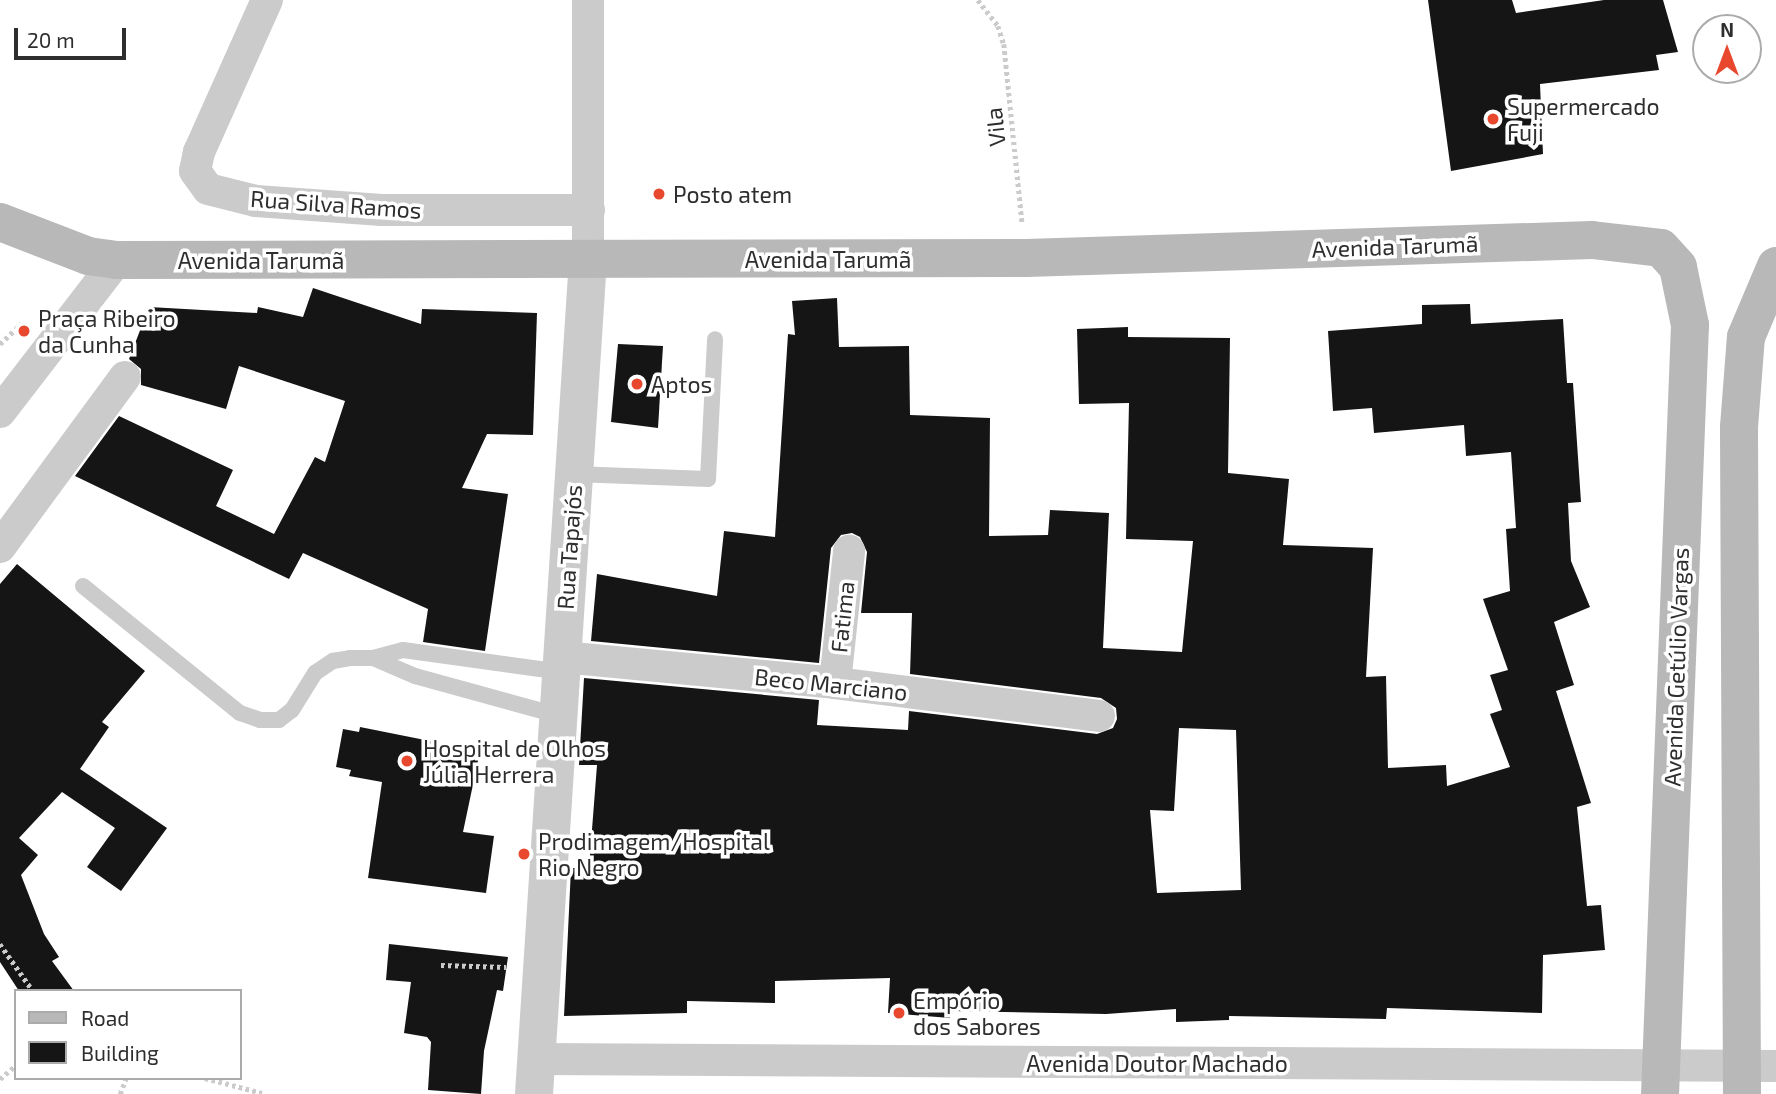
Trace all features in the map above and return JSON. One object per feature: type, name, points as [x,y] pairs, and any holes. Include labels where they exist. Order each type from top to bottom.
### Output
[{"type":"main road","name":"Avenida Tarumã","points":[[0,222],[88,256],[117,260],[1026,258],[1592,240],[1661,248]]},
{"type":"main road","name":"Avenida Getúlio Vargas","points":[[1660,1080],[1690,325],[1678,267],[1661,248]]},
{"type":"main road","points":[[1754,1076],[1739,427],[1745,337],[1776,266]]},
{"type":"street","name":"Rua Silva Ramos","points":[[267,0],[199,152],[195,172],[208,189],[256,201],[382,210],[589,210]]},
{"type":"street","name":"Rua Tapajós","points":[[536,1076],[589,260],[587,0]]},
{"type":"street","points":[[0,412],[117,260]]},
{"type":"street","points":[[0,547],[125,377]]},
{"type":"street","name":"Fatima","points":[[835,683],[849,551]]},
{"type":"street","name":"Beco Marciano","points":[[561,665],[835,683],[1099,716]]},
{"type":"street","name":"Avenida Doutor Machado","points":[[536,1076],[1660,1080],[1754,1076]]},
{"type":"lane","points":[[574,474],[708,479],[715,339]]},
{"type":"lane","points":[[83,586],[240,713],[260,720],[279,720],[292,710],[315,673],[333,661],[373,658],[403,650],[561,665]]},
{"type":"lane","points":[[373,658],[415,676],[558,716]]},
{"type":"path","name":"Vila","points":[[978,0],[998,26],[1004,44],[1026,258]]},
{"type":"path","points":[[0,943],[32,989]]},
{"type":"path","points":[[441,965],[541,969]]},
{"type":"path","points":[[0,1079],[14,1067]]},
{"type":"path","points":[[212,1080],[261,1093]]},
{"type":"building","name":"Supermercado Fuji","points":[[1428,0],[1512,0],[1516,13],[1604,0],[1663,0],[1678,52],[1656,55],[1659,70],[1540,84],[1543,154],[1451,171]]},
{"type":"building","points":[[313,288],[421,324],[422,309],[537,313],[533,435],[487,434],[462,488],[508,494],[485,651],[423,642],[428,609],[303,553],[289,579],[75,476],[119,416],[233,470],[216,506],[274,534],[315,457],[325,462],[345,401],[239,366],[226,409],[141,385],[141,369],[129,359],[149,307],[257,313],[258,307],[303,317]]},
{"type":"building","points":[[837,298],[839,347],[909,346],[910,415],[990,418],[989,536],[1048,535],[1050,510],[1109,513],[1103,648],[1182,652],[1193,541],[1126,539],[1129,403],[1079,404],[1077,329],[1128,327],[1128,337],[1230,338],[1228,473],[1289,479],[1283,545],[1373,548],[1366,677],[1386,676],[1388,768],[1446,765],[1447,786],[1510,767],[1490,714],[1502,710],[1490,675],[1508,670],[1483,599],[1510,591],[1506,529],[1516,528],[1511,452],[1466,456],[1464,425],[1374,433],[1372,408],[1333,411],[1328,331],[1422,324],[1422,305],[1470,304],[1471,324],[1563,319],[1567,383],[1573,383],[1581,502],[1568,503],[1571,561],[1590,607],[1554,622],[1574,685],[1556,691],[1591,803],[1577,807],[1587,906],[1601,905],[1605,950],[1543,955],[1542,1013],[1387,1008],[1386,1019],[1229,1016],[1229,1020],[1176,1022],[1176,1009],[1106,1014],[950,1011],[950,1018],[888,1013],[890,978],[775,981],[775,1003],[687,1001],[687,1013],[564,1016],[571,868],[589,868],[597,765],[579,765],[584,678],[819,700],[817,725],[908,730],[909,711],[1097,734],[1113,728],[1117,719],[1116,708],[1101,698],[910,674],[912,613],[861,613],[867,552],[860,537],[852,533],[841,535],[831,548],[819,663],[591,641],[597,574],[717,596],[724,531],[775,537],[788,334],[795,335],[792,301]],"holes":[[[1179,728],[1236,730],[1241,890],[1157,893],[1150,810],[1174,811]]]},
{"type":"building","name":"Aptos","points":[[618,344],[663,346],[658,428],[611,422]]},
{"type":"building","points":[[17,564],[145,671],[102,722],[109,727],[80,769],[167,828],[121,891],[87,867],[115,828],[62,792],[19,838],[38,855],[21,875],[44,934],[59,957],[52,961],[73,989],[18,989],[0,962],[0,584]]},
{"type":"building","points":[[360,727],[455,746],[454,751],[479,756],[463,832],[494,836],[486,893],[368,878],[382,782],[349,776],[351,770],[336,767],[343,729],[359,732]]},
{"type":"building","points":[[389,944],[508,957],[503,991],[497,990],[484,1051],[481,1094],[428,1090],[431,1042],[427,1037],[404,1033],[411,982],[386,980]]},
{"type":"place","name":"Supermercado Fuji","points":[[1493,119]]},
{"type":"place","name":"Posto atem","points":[[659,194]]},
{"type":"place","name":"Praça Ribeiro da Cunha","points":[[24,331]]},
{"type":"place","name":"Aptos","points":[[637,384]]},
{"type":"place","name":"Hospital de Olhos Júlia Herrera","points":[[407,761]]},
{"type":"place","name":"Prodimagem/Hospital Rio Negro","points":[[524,854]]},
{"type":"place","name":"Empório dos Sabores","points":[[899,1013]]}]
